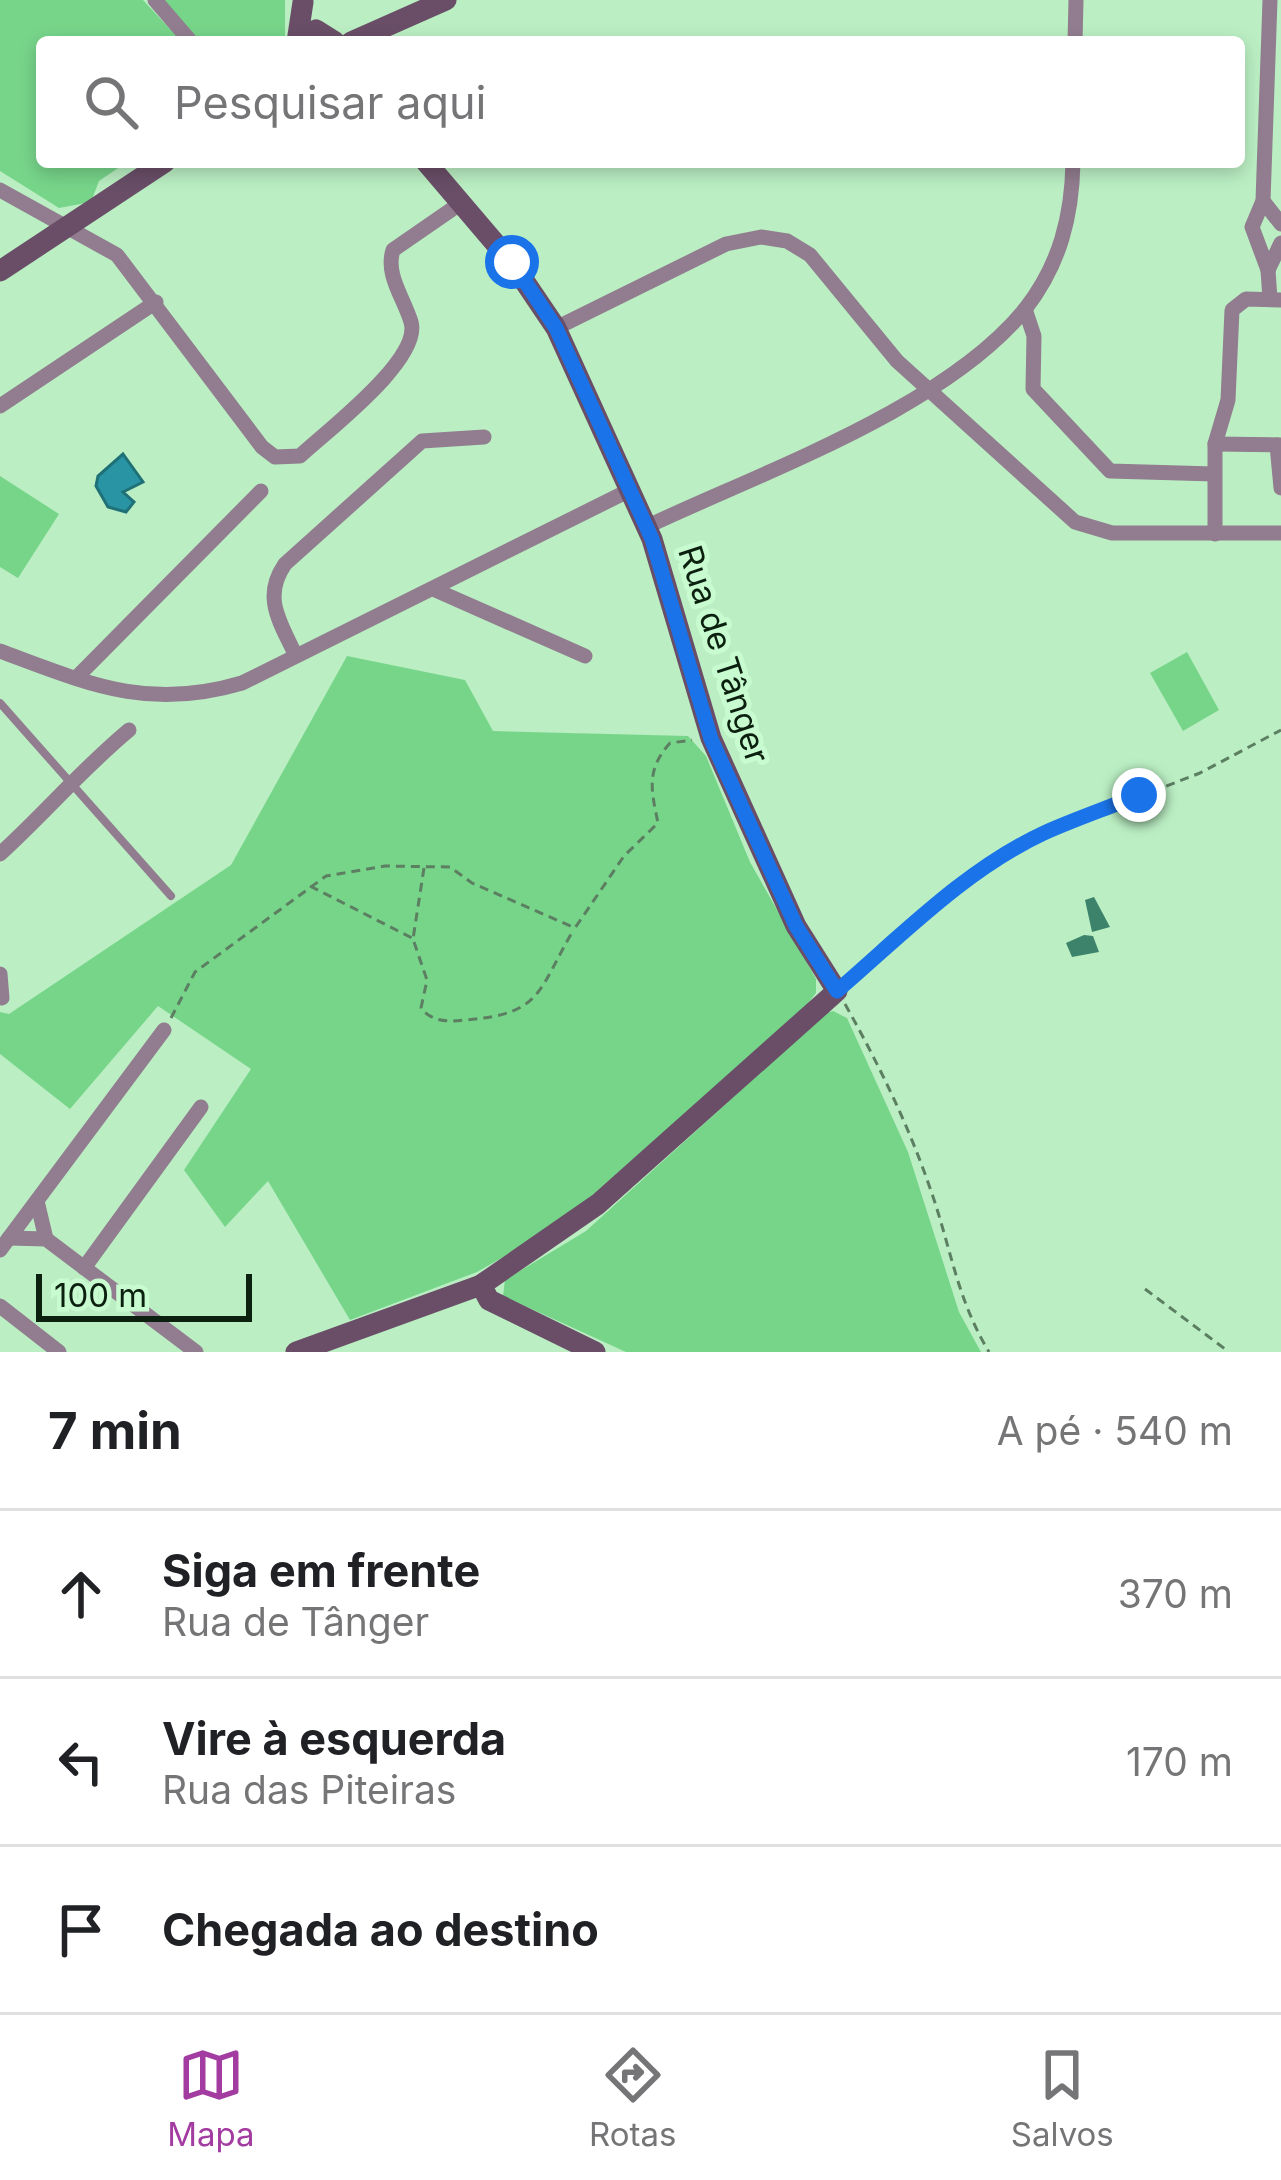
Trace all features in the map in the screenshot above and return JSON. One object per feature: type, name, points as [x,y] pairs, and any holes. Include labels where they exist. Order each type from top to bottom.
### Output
[{"type":"street","points":[[155,0],[186,36]]},
{"type":"street","points":[[362,36],[446,0]]},
{"type":"street","points":[[1076,0],[1076,36]]},
{"type":"street","points":[[1215,534],[1215,443],[1228,400],[1232,310],[1246,299],[1276,300],[1252,227],[1263,200],[1275,87],[1270,0]]},
{"type":"street","points":[[303,1],[328,35]]},
{"type":"street","points":[[298,36],[303,1]]},
{"type":"street","points":[[0,272],[156,168]]},
{"type":"street","name":"Rua de Tânger","points":[[431,168],[512,262],[556,328],[646,526],[711,739],[796,926],[837,991]]},
{"type":"street","points":[[646,526],[928,390],[1025,309],[1063,241],[1072,168]]},
{"type":"street","points":[[0,190],[117,255],[274,457],[300,456],[409,353],[413,327],[392,272],[393,250],[461,202]]},
{"type":"street","points":[[1263,200],[1281,224]]},
{"type":"street","points":[[556,328],[726,244],[761,237],[788,241],[810,255],[928,390],[1049,502],[1091,530],[1281,532]]},
{"type":"street","points":[[1268,270],[1281,243]]},
{"type":"street","points":[[0,406],[156,302]]},
{"type":"street","points":[[1025,309],[1034,336],[1033,389],[1102,465],[1124,474],[1214,473]]},
{"type":"street","points":[[295,654],[273,606],[276,578],[286,564],[422,441],[484,437]]},
{"type":"street","points":[[1215,443],[1279,445],[1281,488]]},
{"type":"street","points":[[0,651],[114,691],[157,698],[197,697],[242,683],[630,490]]},
{"type":"street","points":[[78,676],[261,491]]},
{"type":"street","points":[[433,589],[585,656]]},
{"type":"street","points":[[0,854],[129,730]]},
{"type":"street","points":[[0,974],[2,998]]},
{"type":"street","points":[[296,1352],[481,1285],[598,1204],[837,991]]},
{"type":"street","points":[[5,1244],[164,1030]]},
{"type":"street","points":[[84,1268],[201,1107]]},
{"type":"street","points":[[38,1202],[46,1239],[196,1352]]},
{"type":"street","points":[[5,1244],[46,1239]]},
{"type":"street","points":[[481,1285],[489,1300],[595,1352]]},
{"type":"street","points":[[0,1306],[59,1352]]},
{"type":"lane","points":[[0,703],[171,896]]},
{"type":"path","points":[[989,1352],[963,1307],[932,1192],[897,1103],[837,991],[937,903],[1042,834],[1200,772],[1281,730]]},
{"type":"path","points":[[425,865],[413,939],[427,980],[420,998],[425,1015],[490,1021],[512,1016],[528,1003],[625,856],[658,823],[650,778],[655,760],[670,742],[711,739]]},
{"type":"path","points":[[164,1030],[195,972],[310,886],[348,872],[450,867],[472,883],[575,928]]},
{"type":"path","points":[[310,886],[413,939]]},
{"type":"path","points":[[1145,1289],[1229,1352]]},
{"type":"green space","points":[[0,0],[143,0],[176,36],[36,36],[36,168],[118,168],[99,181],[91,202],[59,208],[0,171]]},
{"type":"green space","points":[[163,0],[285,0],[285,36],[194,36]]},
{"type":"green space","points":[[0,476],[59,514],[18,578],[0,567]]},
{"type":"green space","points":[[1187,652],[1219,710],[1183,731],[1150,673]]},
{"type":"green space","points":[[347,656],[465,680],[493,731],[688,736],[706,756],[750,862],[816,979],[816,993],[803,1010],[556,1227],[477,1272],[350,1320],[268,1181],[225,1227],[184,1170],[251,1069],[158,1006],[70,1109],[0,1054],[0,1012],[9,1014],[231,865]]},
{"type":"green space","points":[[833,1011],[847,1018],[908,1152],[959,1312],[981,1352],[626,1352],[503,1296],[505,1280],[586,1231]]},
{"type":"water","points":[[123,454],[143,482],[123,492],[134,502],[126,512],[108,507],[96,486],[98,476]]},
{"type":"building","points":[[1094,897],[1110,927],[1092,932],[1085,900]]},
{"type":"building","points":[[1093,936],[1099,952],[1072,957],[1066,943]]},
{"type":"route","points":[[512,262],[556,328],[652,539],[711,739],[796,926],[837,991],[937,903],[1000,859],[1042,834],[1139,795]]}]
